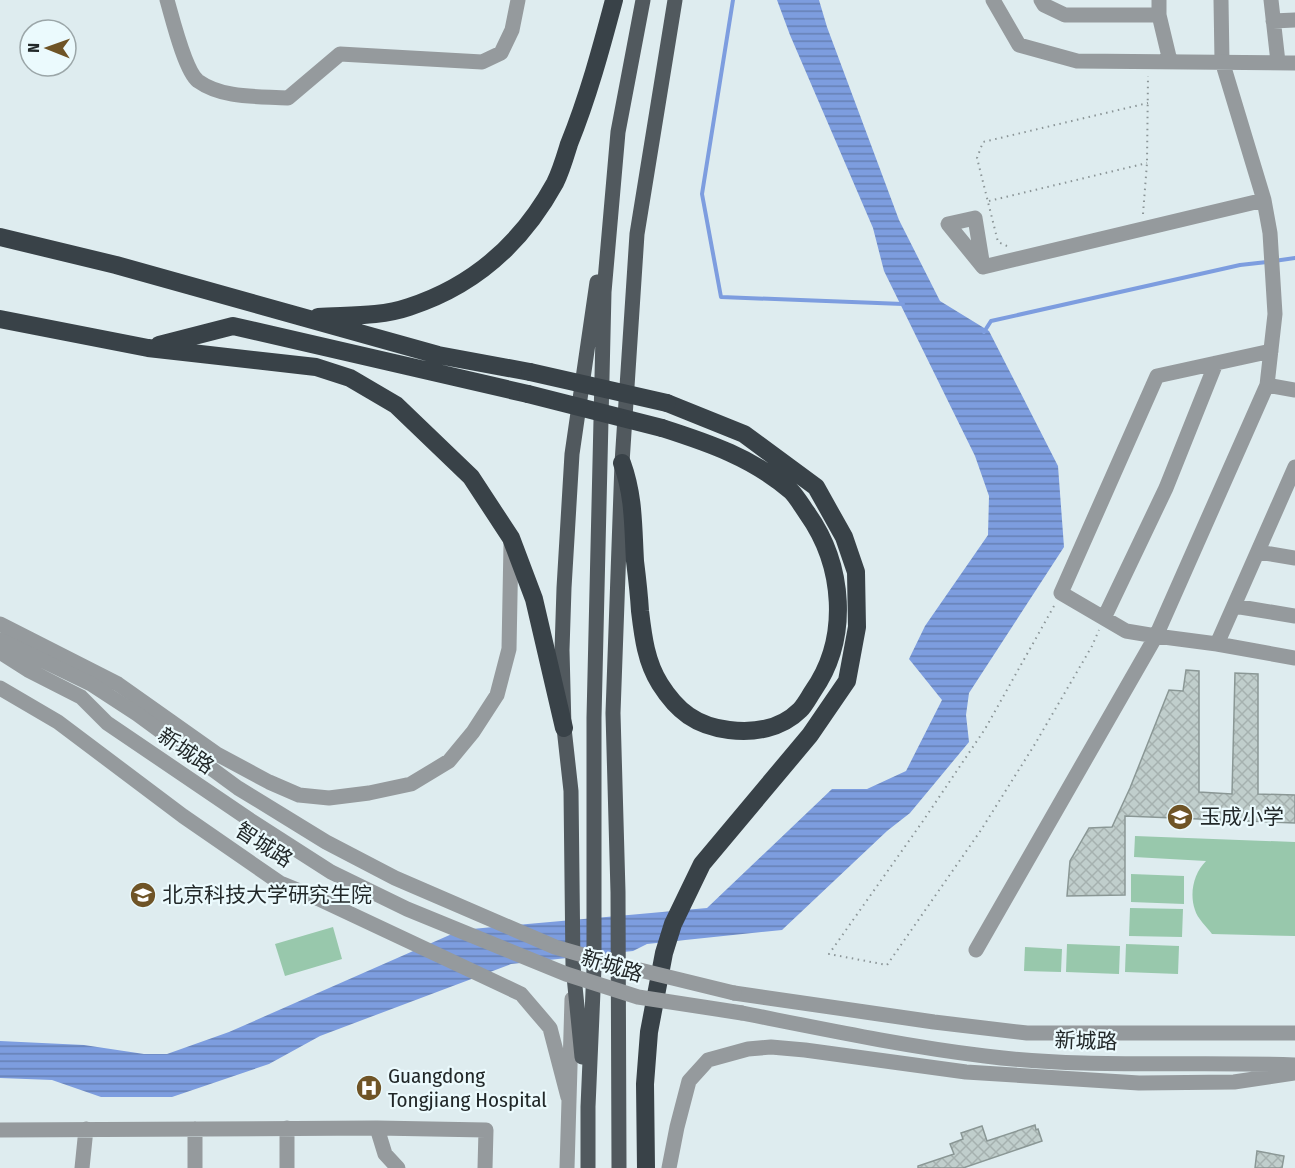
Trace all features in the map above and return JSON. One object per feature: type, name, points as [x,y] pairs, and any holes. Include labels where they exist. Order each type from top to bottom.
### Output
[{"type":"highway","points":[[300,317],[365,315],[407,308],[449,292],[493,263],[525,228],[555,182],[594,74],[614,0]]},
{"type":"highway","points":[[0,239],[30,243],[116,264],[438,354],[667,403],[744,434],[816,487],[844,537],[856,572],[857,627],[847,681],[810,735],[702,864],[673,924],[664,953],[649,1032],[645,1084],[646,1168]]},
{"type":"highway","points":[[0,319],[148,348],[316,367],[351,378],[396,405],[471,477],[511,538],[534,599],[564,728]]},
{"type":"highway","points":[[148,348],[233,326],[528,394],[662,428],[714,444],[767,473],[793,492],[812,519],[829,552],[836,582],[838,614],[835,645],[821,679],[800,710],[777,726],[747,732],[720,729],[698,722],[679,710],[659,682],[644,644],[635,560],[633,507],[628,479],[622,463]]},
{"type":"main road","points":[[588,1107],[573,966],[571,791],[564,728],[564,588],[572,454],[618,132],[643,0]]},
{"type":"main road","points":[[619,1168],[618,892],[613,713],[622,463],[637,234],[675,0]]},
{"type":"main road","points":[[588,1168],[588,1107],[594,968],[594,706],[604,292],[618,132]]},
{"type":"main road","points":[[619,1094],[628,1168]]},
{"type":"street","points":[[167,0],[180,47],[196,80],[227,94],[288,98],[340,54],[482,62],[501,52],[512,30],[518,0]]},
{"type":"street","points":[[993,0],[1019,45],[1077,61],[1295,63]]},
{"type":"street","points":[[1041,0],[1044,5],[1065,15],[1159,7],[1170,61]]},
{"type":"street","points":[[976,950],[1156,636],[1267,385],[1275,314],[1270,241],[1264,200],[1222,62],[1221,0]]},
{"type":"street","points":[[1271,0],[1278,62]]},
{"type":"street","points":[[1274,21],[1295,20]]},
{"type":"street","points":[[983,267],[1264,200]]},
{"type":"street","points":[[1271,351],[1157,376],[1061,593],[1126,631],[1295,658]]},
{"type":"street","points":[[1104,618],[1166,488],[1215,363]]},
{"type":"street","points":[[1267,385],[1295,390]]},
{"type":"street","points":[[1217,644],[1257,552],[1289,497],[1295,467]]},
{"type":"street","points":[[0,624],[118,684],[217,754],[269,782],[299,795],[329,798],[369,793],[411,784],[449,761],[473,732],[497,695],[509,649],[511,538]]},
{"type":"street","points":[[1257,552],[1295,558]]},
{"type":"street","points":[[1234,606],[1295,616]]},
{"type":"street","name":"新城路","points":[[0,640],[91,684],[137,714],[238,788],[326,842],[395,878],[555,947],[734,993],[1027,1033],[1230,1035],[1295,1033]]},
{"type":"street","name":"新城路","points":[[0,652],[81,697],[108,723],[331,872],[407,909],[566,974],[638,997],[986,1056],[1082,1063],[1230,1062],[1295,1065]]},
{"type":"street","name":"智城路","points":[[0,688],[58,722],[183,816],[280,883],[320,898],[521,994],[550,1028],[568,1097]]},
{"type":"street","points":[[567,1168],[573,966]]},
{"type":"street","points":[[669,1168],[689,1081],[708,1060],[748,1049],[771,1047],[805,1050],[966,1072],[1139,1083],[1234,1082],[1295,1073]]},
{"type":"street","points":[[287,1128],[287,1168]]},
{"type":"street","points":[[377,1128],[385,1154],[398,1168]]},
{"type":"street","points":[[0,1130],[377,1128],[486,1130],[485,1168]]},
{"type":"street","points":[[82,1168],[86,1129]]},
{"type":"street","points":[[195,1129],[195,1168]]},
{"type":"path","points":[[1143,220],[1147,163],[1149,61]]},
{"type":"path","points":[[1007,246],[998,242],[977,158],[983,142],[1148,103]]},
{"type":"path","points":[[989,201],[1147,163]]},
{"type":"path","points":[[1061,593],[985,729],[829,954],[887,965],[981,830],[1023,763],[1092,646],[1104,618]]},
{"type":"green space","points":[[1135,836],[1295,842],[1295,936],[1212,934],[1196,913],[1192,897],[1196,877],[1206,861],[1134,857]]},
{"type":"green space","points":[[1131,874],[1184,876],[1184,904],[1131,902]]},
{"type":"green space","points":[[1130,908],[1183,909],[1182,937],[1129,936]]},
{"type":"green space","points":[[333,927],[342,959],[285,976],[275,944]]},
{"type":"green space","points":[[1067,944],[1120,946],[1119,974],[1066,972]]},
{"type":"green space","points":[[1126,944],[1179,946],[1178,974],[1125,972]]},
{"type":"green space","points":[[1025,947],[1062,949],[1061,972],[1024,971]]},
{"type":"water","points":[[777,0],[819,0],[899,220],[940,301],[989,331],[1058,466],[1064,547],[969,693],[966,715],[969,742],[910,813],[887,831],[782,930],[647,944],[633,951],[511,964],[320,1036],[269,1064],[172,1097],[101,1097],[52,1080],[0,1078],[0,1041],[84,1045],[144,1054],[167,1054],[229,1032],[461,930],[707,908],[832,789],[867,789],[906,771],[942,700],[909,659],[925,626],[988,535],[989,496],[975,456],[884,271],[873,228]]},
{"type":"building","points":[[1186,670],[1199,671],[1199,792],[1232,794],[1235,673],[1258,674],[1258,794],[1295,795],[1295,823],[1125,816],[1125,895],[1067,896],[1070,861],[1089,828],[1112,827],[1169,690],[1183,691]]},
{"type":"building","points":[[1035,1125],[1042,1141],[963,1168],[918,1168],[918,1166],[954,1154],[950,1144],[963,1139],[961,1133],[982,1126],[987,1141]]},
{"type":"building","points":[[1257,1151],[1284,1156],[1282,1168],[1255,1168]]},
{"type":"waterway","points":[[733,0],[702,194],[721,297],[903,304]]},
{"type":"waterway","points":[[1274,261],[1295,258]]},
{"type":"waterway","points":[[984,332],[991,321],[1240,265],[1267,262]]},
{"type":"place","name":"玉成小学","points":[[1180,817]]},
{"type":"place","name":"北京科技大学研究生院","points":[[143,895]]},
{"type":"place","name":"Guangdong Tongjiang Hospital","points":[[369,1088]]}]
